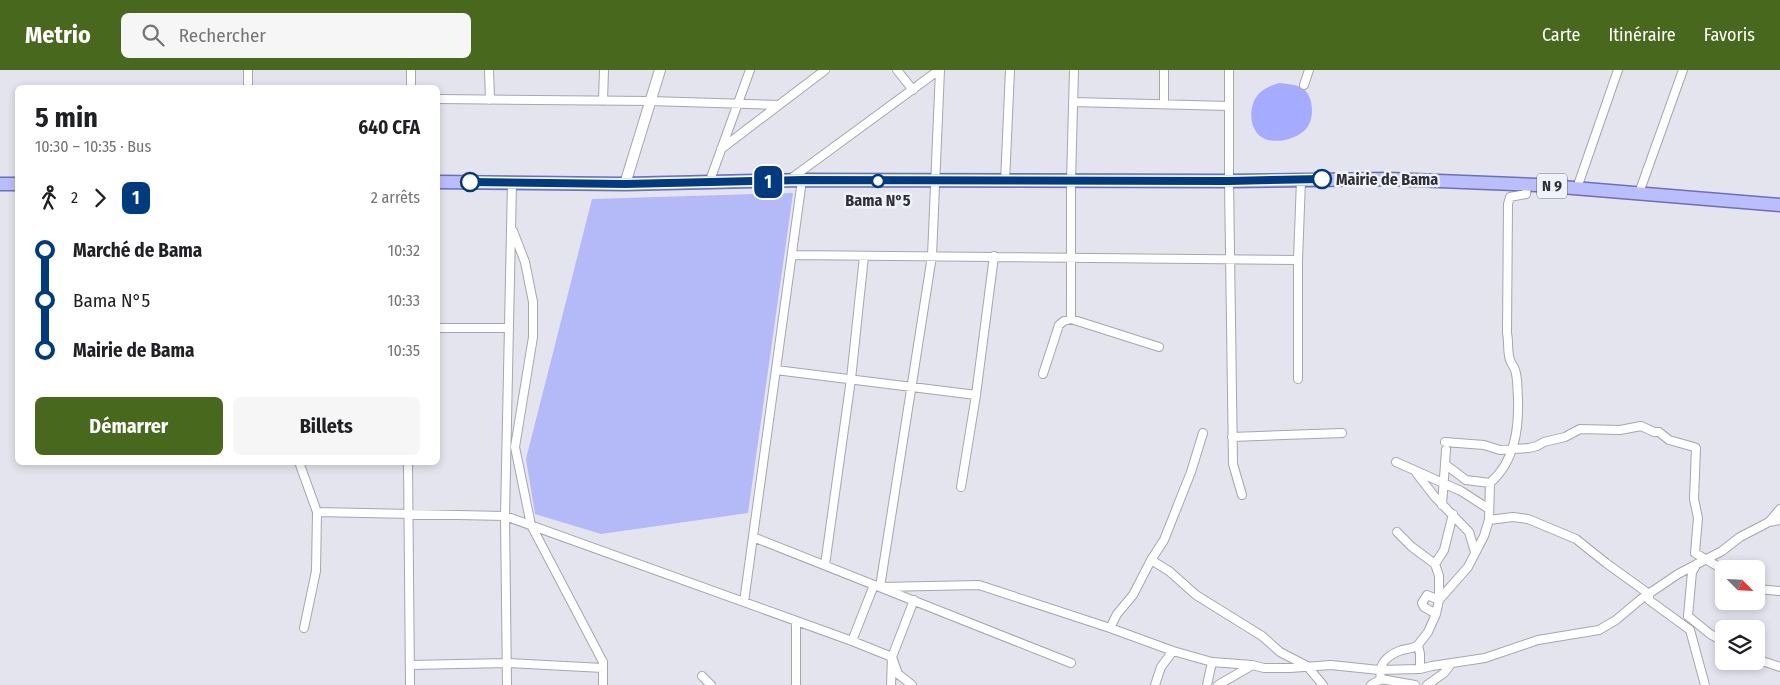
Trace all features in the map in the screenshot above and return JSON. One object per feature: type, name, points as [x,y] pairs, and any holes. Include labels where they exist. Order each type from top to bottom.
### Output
[{"type":"main road","name":"N 9","points":[[440,182],[625,184],[802,180],[1005,182],[1390,179],[1527,184],[1780,205]]},
{"type":"main road","points":[[0,184],[15,184]]},
{"type":"street","points":[[248,70],[248,85]]},
{"type":"street","points":[[411,85],[412,70]]},
{"type":"street","points":[[489,70],[490,100]]},
{"type":"street","points":[[603,101],[604,70]]},
{"type":"street","points":[[625,184],[660,70]]},
{"type":"street","points":[[709,183],[750,70]]},
{"type":"street","points":[[721,149],[824,70]]},
{"type":"street","points":[[897,70],[913,90]]},
{"type":"street","points":[[787,181],[940,70]]},
{"type":"street","points":[[852,641],[877,586],[932,256],[940,70]]},
{"type":"street","points":[[1005,182],[1010,70]]},
{"type":"street","points":[[1071,319],[1071,181],[1074,70]]},
{"type":"street","points":[[1164,70],[1164,104]]},
{"type":"street","points":[[1229,70],[1232,464],[1242,495]]},
{"type":"street","points":[[1304,85],[1309,70]]},
{"type":"street","points":[[1577,188],[1618,70]]},
{"type":"street","points":[[1639,193],[1683,70]]},
{"type":"street","points":[[440,100],[650,101],[779,105]]},
{"type":"street","points":[[1073,102],[1229,106]]},
{"type":"street","points":[[744,602],[802,180]]},
{"type":"street","points":[[1298,379],[1298,260],[1301,180]]},
{"type":"street","points":[[507,685],[505,516],[512,182]]},
{"type":"street","points":[[1439,600],[1468,567],[1484,536],[1489,520],[1490,483],[1502,469],[1513,449],[1518,414],[1516,371],[1510,361],[1507,333],[1508,204],[1510,197],[1526,194],[1527,184]]},
{"type":"street","points":[[511,227],[525,262],[533,302],[533,337],[515,448],[531,525],[603,662],[603,685]]},
{"type":"street","points":[[792,255],[1298,260]]},
{"type":"street","points":[[825,565],[851,380],[864,256]]},
{"type":"street","points":[[961,486],[976,395],[994,256]]},
{"type":"street","points":[[1043,374],[1059,326],[1064,321],[1071,319],[1159,347]]},
{"type":"street","points":[[440,328],[509,328]]},
{"type":"street","points":[[776,370],[976,395]]},
{"type":"street","points":[[1442,504],[1446,465],[1445,446],[1484,445],[1500,450],[1529,448],[1565,437],[1580,430],[1620,430],[1641,426],[1660,432],[1669,440],[1696,448],[1697,461],[1694,499],[1698,518],[1695,553],[1715,564]]},
{"type":"street","points":[[1110,628],[1133,595],[1151,560],[1164,540],[1178,507],[1203,432]]},
{"type":"street","points":[[1232,437],[1342,432]]},
{"type":"street","points":[[1396,462],[1467,494],[1488,509]]},
{"type":"street","points":[[300,465],[317,512],[316,571],[304,628]]},
{"type":"street","points":[[408,465],[410,685]]},
{"type":"street","points":[[1446,465],[1466,480],[1490,483]]},
{"type":"street","points":[[1414,471],[1469,532],[1475,552]]},
{"type":"street","points":[[1769,522],[1780,509]]},
{"type":"street","points":[[317,512],[505,516],[892,657],[898,674],[912,685]]},
{"type":"street","points":[[1435,564],[1444,550],[1453,514]]},
{"type":"street","points":[[1489,520],[1513,517],[1528,520],[1576,539],[1649,594]]},
{"type":"street","points":[[877,586],[979,585],[1110,628],[1172,651],[1212,662],[1264,668],[1331,665],[1379,670],[1420,669],[1486,658],[1538,640],[1599,630],[1616,620],[1649,594],[1698,563],[1722,551],[1740,537],[1769,522],[1780,520]]},
{"type":"street","points":[[1381,679],[1379,670],[1383,663],[1400,650],[1412,649],[1418,645],[1428,632],[1436,614],[1439,600],[1439,576],[1435,564],[1412,547],[1397,532]]},
{"type":"street","points":[[753,537],[1071,663]]},
{"type":"street","points":[[1151,560],[1169,571],[1196,595],[1262,636],[1280,652],[1307,666],[1323,685]]},
{"type":"street","points":[[1688,616],[1692,572],[1698,563]]},
{"type":"street","points":[[1765,590],[1780,591]]},
{"type":"street","points":[[1649,594],[1649,600],[1690,630],[1704,685]]},
{"type":"street","points":[[1436,614],[1424,607],[1422,603],[1427,595],[1439,600]]},
{"type":"street","points":[[891,685],[892,657],[914,600]]},
{"type":"street","points":[[1675,618],[1688,616],[1715,637]]},
{"type":"street","points":[[796,621],[796,685]]},
{"type":"street","points":[[1418,645],[1420,669]]},
{"type":"street","points":[[1155,685],[1161,667],[1172,651]]},
{"type":"street","points":[[1207,685],[1212,662]]},
{"type":"street","points":[[1765,662],[1780,668]]},
{"type":"street","points":[[410,665],[507,663],[603,668]]},
{"type":"street","points":[[1426,685],[1444,672],[1452,663]]},
{"type":"street","points":[[1218,685],[1252,666]]},
{"type":"street","points":[[704,685],[702,676],[711,685]]},
{"type":"street","points":[[1371,685],[1381,679],[1415,685]]},
{"type":"shaded area","points":[[1279,83],[1291,84],[1306,91],[1311,101],[1312,113],[1309,125],[1301,133],[1287,140],[1272,141],[1265,139],[1255,130],[1251,114],[1258,94],[1266,88]]},
{"type":"shaded area","points":[[793,193],[748,513],[601,534],[535,514],[526,459],[592,199]]},
{"type":"bus line","name":"1","points":[[470,182],[625,184],[802,180],[935,182],[1322,179]]},
{"type":"place","name":"Mairie de Bama","points":[[1322,179]]},
{"type":"place","name":"Bama N°5","points":[[878,181]]}]
